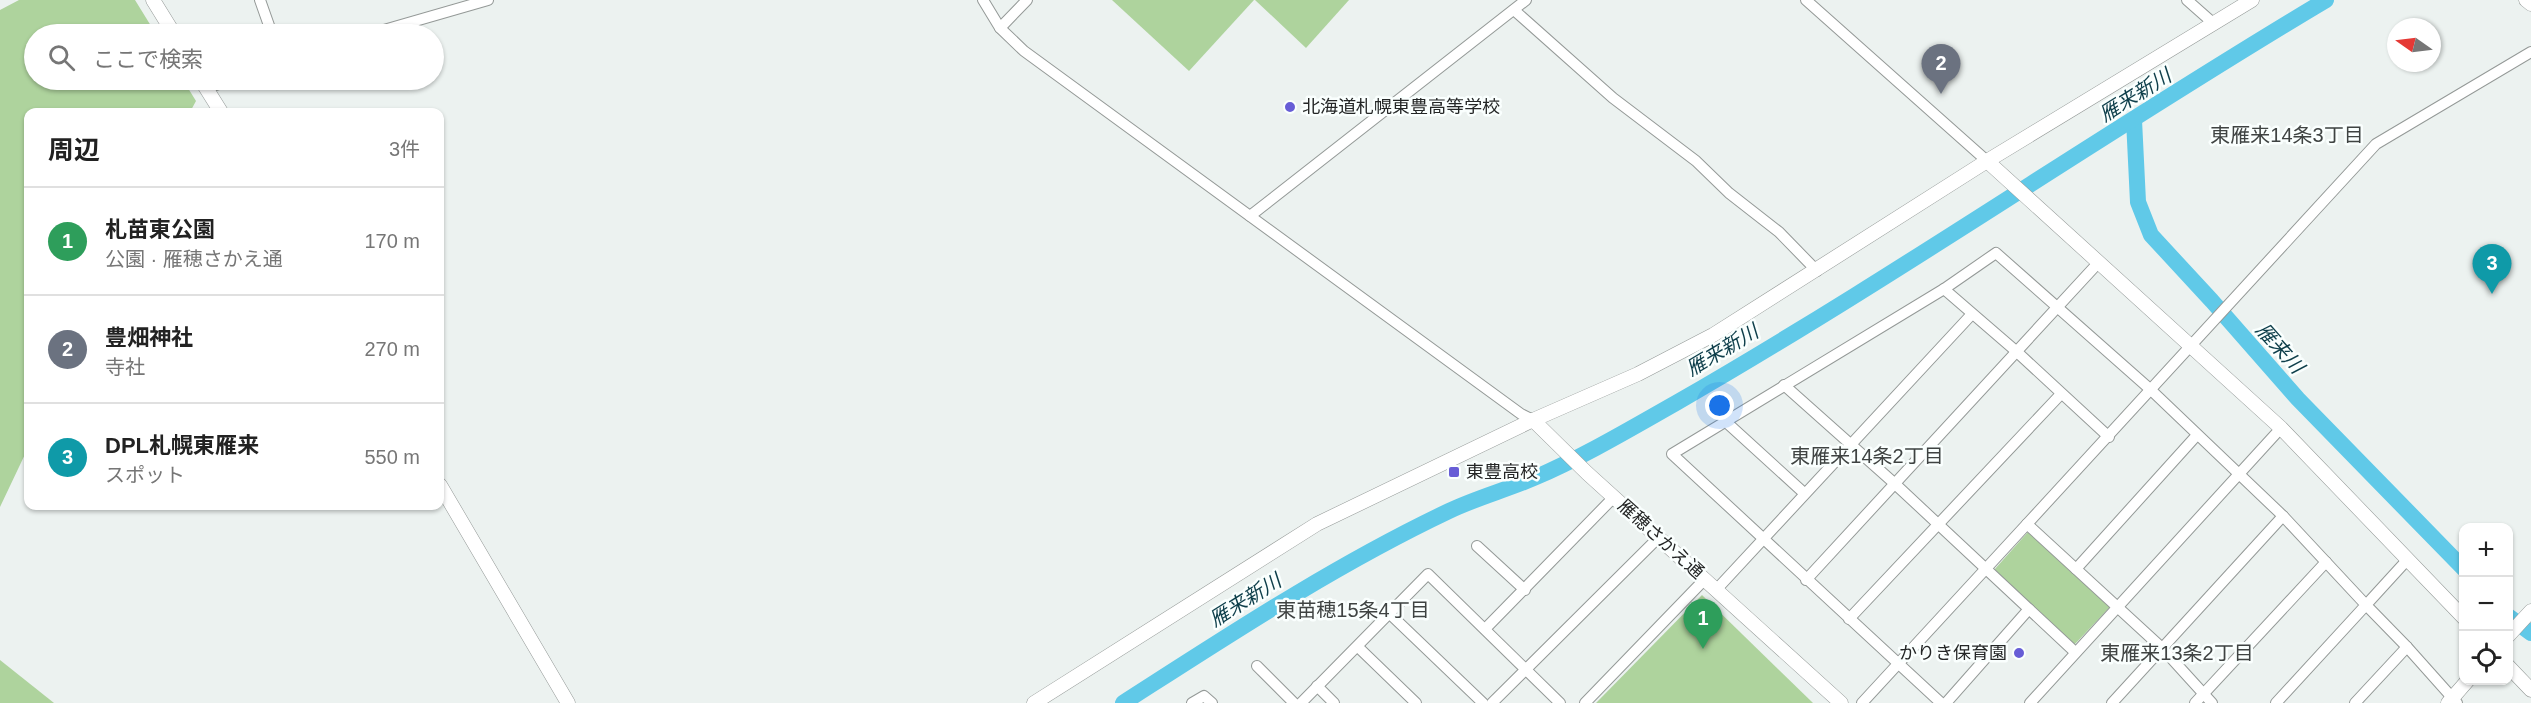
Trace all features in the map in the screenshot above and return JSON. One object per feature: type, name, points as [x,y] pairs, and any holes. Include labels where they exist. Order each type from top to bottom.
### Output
[{"type":"street","points":[[153,0],[168,24]]},
{"type":"street","points":[[260,0],[268,24]]},
{"type":"street","points":[[405,24],[488,0]]},
{"type":"street","points":[[983,0],[1000,28],[1024,51],[1521,414],[1533,420]]},
{"type":"street","points":[[1000,28],[1027,0]]},
{"type":"street","points":[[1250,216],[1526,0]]},
{"type":"street","points":[[1806,0],[2000,172],[2282,428],[2459,614]]},
{"type":"street","points":[[2187,0],[2213,24]]},
{"type":"street","points":[[1034,703],[1317,524],[1533,420],[1638,374],[1713,335],[1987,161],[2252,0]]},
{"type":"street","points":[[2526,0],[2531,4]]},
{"type":"street","points":[[1514,10],[1613,98],[1696,161],[1729,193],[1779,232],[1817,271]]},
{"type":"street","points":[[1862,703],[2376,144],[2531,52]]},
{"type":"street","points":[[208,90],[219,108]]},
{"type":"street","points":[[1941,703],[1761,539],[1672,454],[1944,289],[1996,253],[2151,390],[2283,516],[2407,647],[2452,701],[2465,685]]},
{"type":"street","points":[[1806,580],[2099,262]]},
{"type":"street","points":[[1944,289],[2109,436]]},
{"type":"street","points":[[1716,590],[1971,314]]},
{"type":"street","points":[[1784,385],[1851,443],[2075,652]]},
{"type":"street","points":[[1849,619],[2061,394]]},
{"type":"street","name":"雁穂さかえ通","points":[[1533,420],[1614,497],[1841,703]]},
{"type":"street","points":[[1725,421],[1804,493]]},
{"type":"street","points":[[2030,703],[2282,428]]},
{"type":"street","points":[[2076,569],[2198,435]]},
{"type":"street","points":[[444,492],[568,703]]},
{"type":"street","points":[[1485,629],[1614,497]]},
{"type":"street","points":[[2112,703],[2283,516]]},
{"type":"street","points":[[2027,524],[2162,648],[2212,703]]},
{"type":"street","points":[[1491,703],[1659,537]]},
{"type":"street","points":[[1477,546],[1525,590]]},
{"type":"street","points":[[2276,703],[2408,559]]},
{"type":"street","points":[[2195,703],[2326,562]]},
{"type":"street","points":[[1301,703],[1428,574],[1560,703]]},
{"type":"street","points":[[1585,703],[1705,579]]},
{"type":"street","points":[[1946,703],[2029,609]]},
{"type":"street","points":[[2513,631],[2531,611]]},
{"type":"street","points":[[1390,614],[1483,703]]},
{"type":"street","points":[[1358,647],[1416,703]]},
{"type":"street","points":[[2355,703],[2407,647]]},
{"type":"street","points":[[1257,666],[1294,703]]},
{"type":"street","points":[[2513,671],[2531,690]]},
{"type":"street","points":[[1317,687],[1334,703]]},
{"type":"street","points":[[1192,703],[1204,696],[1212,703]]},
{"type":"green space","points":[[19,0],[135,0],[150,24],[24,24],[24,90],[189,90],[196,101],[192,108],[24,108],[24,456],[0,507],[0,10]]},
{"type":"green space","points":[[1112,0],[1254,0],[1189,71]]},
{"type":"green space","points":[[1255,0],[1349,0],[1306,48]]},
{"type":"green space","points":[[2028,532],[2110,607],[2074,645],[1994,570]]},
{"type":"green space","points":[[1702,595],[1813,703],[1596,703]]},
{"type":"green space","points":[[0,660],[54,703],[0,703]]},
{"type":"waterway","name":"雁来新川","points":[[1123,703],[1283,602],[1365,554],[1459,506],[1552,470],[1676,403],[1840,305],[2244,49],[2326,0]]},
{"type":"waterway","name":"雁来川","points":[[2134,120],[2138,202],[2151,235],[2298,399],[2459,564]]},
{"type":"waterway","name":"雁来川","points":[[2513,620],[2531,633]]},
{"type":"place","name":"豊畑神社","points":[[1941,94]]},
{"type":"place","name":"北海道札幌東豊高等学校","points":[[1290,107]]},
{"type":"place","name":"DPL札幌東雁来","points":[[2492,294]]},
{"type":"place","name":"東豊高校","points":[[1454,472]]},
{"type":"place","name":"札苗東公園","points":[[1703,649]]},
{"type":"place","name":"かりき保育園","points":[[2019,653]]},
{"type":"district","name":"東雁来14条3丁目","points":[[2287,135]]},
{"type":"district","name":"東雁来14条2丁目","points":[[1867,456]]},
{"type":"district","name":"東苗穂15条4丁目","points":[[1353,610]]},
{"type":"district","name":"東雁来13条2丁目","points":[[2177,653]]}]
